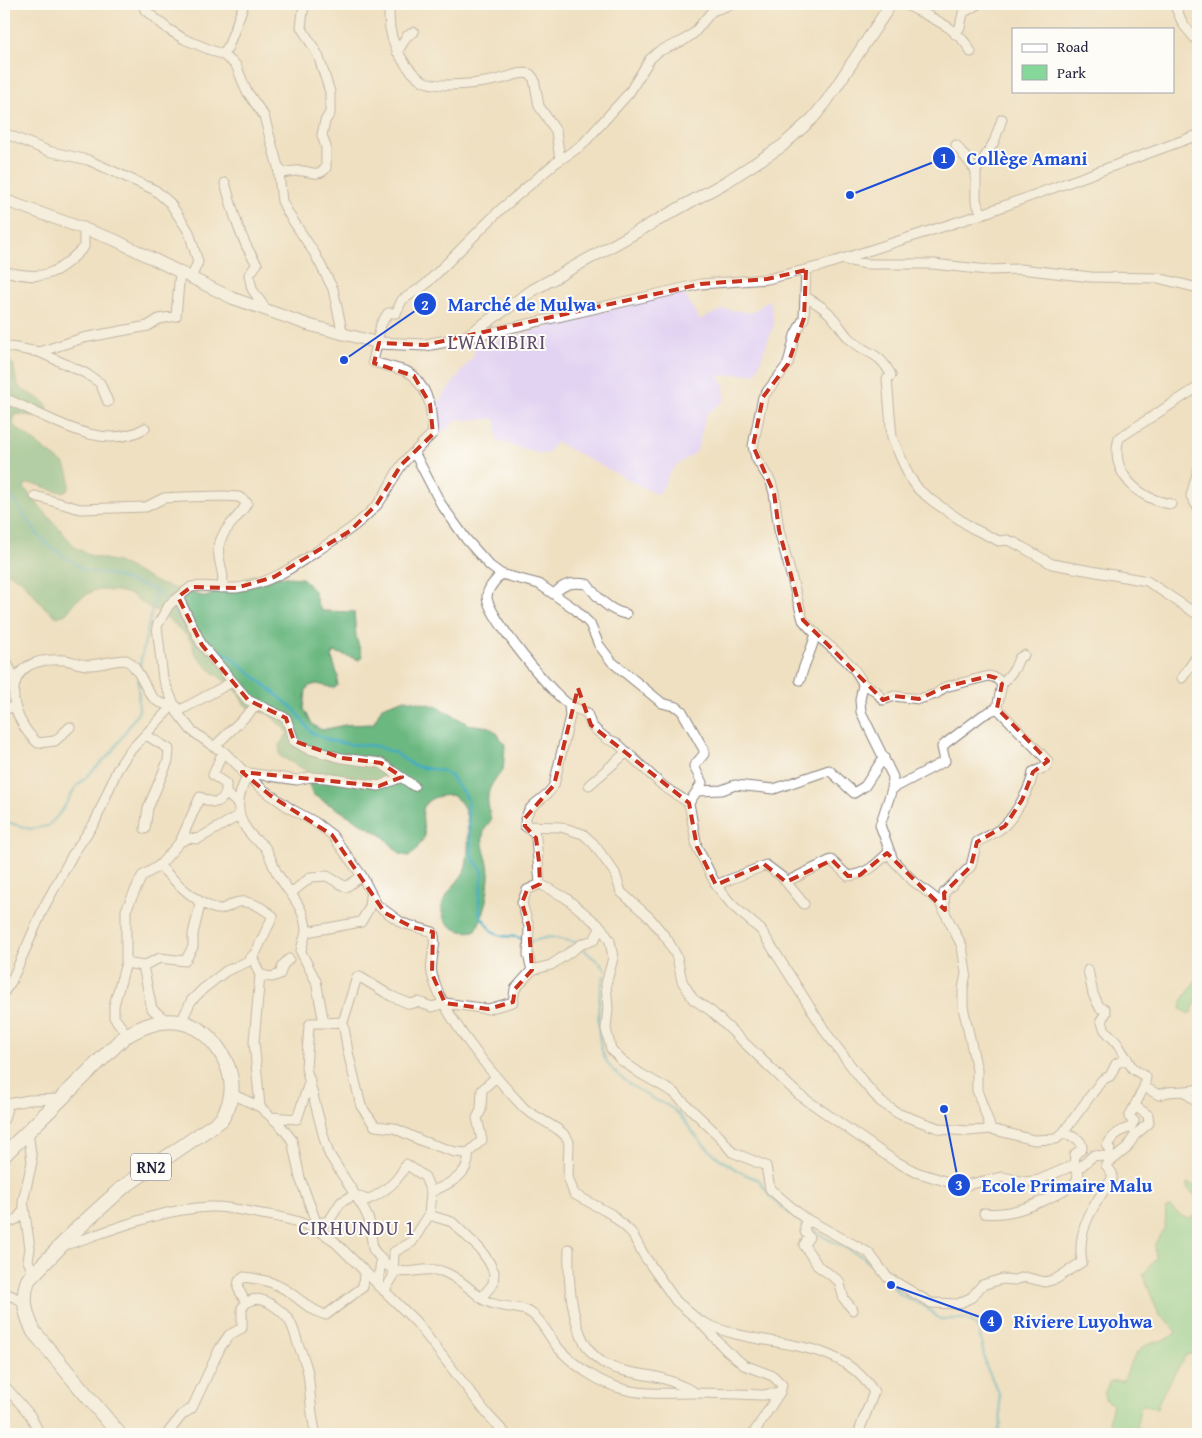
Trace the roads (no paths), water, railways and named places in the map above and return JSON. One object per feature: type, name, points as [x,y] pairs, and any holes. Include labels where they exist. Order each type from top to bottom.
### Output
[{"type":"highway","points":[[4,1155],[127,1036],[143,1026],[174,1022],[193,1026],[205,1034],[218,1049],[231,1081],[232,1094]]},
{"type":"highway","name":"RN2","points":[[119,1434],[34,1332],[27,1317],[24,1290],[28,1280],[122,1188],[221,1120],[232,1094]]},
{"type":"street","points":[[143,4],[145,10],[184,39],[223,55],[236,65],[246,90],[264,116],[278,167],[282,201],[315,254],[332,289],[343,335]]},
{"type":"street","points":[[223,55],[228,47],[244,4]]},
{"type":"street","points":[[278,167],[282,173],[302,171],[314,174],[322,172],[326,168],[326,147],[322,134],[325,121],[330,113],[330,92],[318,55],[301,28],[304,4]]},
{"type":"street","points":[[390,4],[388,24],[398,52],[408,68],[424,82],[457,84],[500,79],[518,74],[530,74],[534,79],[539,106],[556,131],[560,160]]},
{"type":"street","points":[[306,932],[361,922],[368,908],[370,890],[342,848],[324,828],[271,796],[245,774],[223,751],[214,747],[191,730],[175,708],[163,679],[157,626],[169,605],[191,587],[207,586],[221,588],[254,585],[274,578],[306,560],[350,531],[377,504],[401,465],[433,433],[428,397],[411,373],[373,362],[379,343],[381,324],[388,312],[396,313],[402,300],[425,286],[500,210],[560,160],[582,146],[628,93],[650,59],[659,51],[683,41],[694,32],[713,8],[732,4]]},
{"type":"street","points":[[464,338],[533,290],[758,164],[782,146],[813,118],[826,102],[891,4]]},
{"type":"street","points":[[905,4],[941,22],[967,44],[971,52]]},
{"type":"street","points":[[955,34],[960,27],[963,13],[978,4]]},
{"type":"street","points":[[1174,4],[1183,24],[1198,42]]},
{"type":"street","points":[[398,52],[407,36],[414,32]]},
{"type":"street","points":[[982,214],[976,202],[976,171],[994,142],[1002,119]]},
{"type":"street","points":[[4,133],[48,151],[88,160],[155,190],[170,203],[189,232],[198,262],[191,278]]},
{"type":"street","points":[[4,200],[84,228],[142,252],[232,298],[267,311],[343,335],[379,343],[425,345],[464,338],[700,284],[767,279],[806,270],[982,214],[1198,135]]},
{"type":"street","points":[[956,145],[976,171]]},
{"type":"street","points":[[225,183],[242,239],[248,253],[257,264],[249,275],[252,288],[267,311]]},
{"type":"street","points":[[4,271],[42,277],[52,274],[84,247],[84,228]]},
{"type":"street","points":[[841,260],[866,264],[933,264],[988,270],[1020,269],[1090,277],[1158,278],[1198,288]]},
{"type":"street","points":[[806,270],[804,318],[795,335],[788,364],[763,397],[753,446],[756,458],[771,482],[779,530],[800,611],[809,628],[857,673],[864,684],[876,691],[883,700],[894,696],[919,699],[936,694],[945,687],[989,676],[996,678],[1002,684]]},
{"type":"street","points":[[39,352],[83,338],[148,326],[159,319],[173,318],[176,316],[180,272]]},
{"type":"street","points":[[806,297],[827,311],[850,340],[878,356],[890,372],[887,378],[892,438],[909,476],[919,490],[972,528],[1000,541],[1007,540],[1015,543],[1052,564],[1147,581],[1198,616]]},
{"type":"street","points":[[4,346],[39,352],[85,373],[100,383],[108,402]]},
{"type":"street","points":[[1171,504],[1150,498],[1132,487],[1120,466],[1117,444],[1119,438],[1198,388]]},
{"type":"street","points":[[4,398],[52,421],[86,433],[132,436],[145,428]]},
{"type":"street","points":[[414,452],[441,504],[479,555],[500,574],[530,580],[554,594],[590,624],[599,646],[612,662],[662,703],[677,707],[682,711],[704,750],[704,754],[694,766],[702,783],[689,803],[697,847],[716,884],[732,905],[761,930],[827,1034],[881,1102],[900,1114],[941,1129],[968,1131],[991,1129],[1034,1140],[1056,1139],[1063,1133],[1102,1080],[1110,1076],[1116,1064],[1127,1058]]},
{"type":"street","points":[[1198,470],[1191,496],[1198,508]]},
{"type":"street","points":[[35,496],[80,509],[146,507],[164,498],[239,497],[247,503],[222,534],[218,548],[224,580],[221,588]]},
{"type":"street","points":[[500,574],[489,589],[487,596],[495,618],[544,681],[569,705],[587,713],[591,725],[607,739],[618,742],[663,786],[689,803]]},
{"type":"street","points":[[554,594],[561,586],[575,582],[587,584],[596,596],[616,612],[626,614]]},
{"type":"street","points":[[178,597],[202,645],[248,700],[256,706],[286,718],[294,741],[308,749],[342,758],[381,763],[414,786]]},
{"type":"street","points":[[800,680],[816,633]]},
{"type":"street","points":[[1182,678],[1198,654]]},
{"type":"street","points":[[997,708],[1002,684],[1015,668],[1019,658],[1024,655]]},
{"type":"street","points":[[4,656],[15,680],[15,706],[25,729],[38,743],[55,742],[70,727]]},
{"type":"street","points":[[15,680],[20,671],[37,662],[65,660],[87,665],[126,660],[138,671],[149,694],[156,702],[175,708]]},
{"type":"street","points":[[4,992],[11,982],[44,907],[73,854],[95,822],[114,776],[128,753],[175,708],[232,682]]},
{"type":"street","points":[[864,684],[860,700],[860,712],[893,777],[892,789],[880,825],[889,852],[902,870],[939,900],[962,946],[966,961],[963,1007],[977,1070],[977,1090],[991,1129]]},
{"type":"street","points":[[525,826],[525,818],[528,811],[536,801],[552,790],[570,716],[569,705]]},
{"type":"street","points":[[4,710],[15,706]]},
{"type":"street","points":[[214,747],[256,706]]},
{"type":"street","points":[[892,789],[945,761],[942,747],[983,715],[997,708]]},
{"type":"street","points":[[945,910],[944,893],[971,866],[977,842],[1005,826],[1022,800],[1032,780],[1033,772],[1046,767],[1048,761],[997,708]]},
{"type":"street","points":[[145,829],[148,808],[168,761],[169,749],[146,735]]},
{"type":"street","points":[[127,1036],[114,1017],[114,1005],[126,963],[126,910],[142,876],[159,865],[180,842],[200,797],[210,802],[222,800],[226,793],[226,784],[212,775],[223,751]]},
{"type":"street","points":[[589,784],[627,752]]},
{"type":"street","points":[[698,790],[722,790],[735,785],[774,789],[829,770],[854,793],[865,786],[884,758]]},
{"type":"street","points":[[245,774],[297,780],[310,777],[326,778],[379,786],[402,777]]},
{"type":"street","points":[[245,774],[237,803],[240,815],[252,836],[262,844],[270,856],[277,873],[302,913],[306,932],[301,952],[316,981],[324,1023]]},
{"type":"street","points":[[226,793],[237,803]]},
{"type":"street","points":[[180,842],[189,838],[198,839],[240,815]]},
{"type":"street","points":[[525,826],[534,832],[536,838],[540,884]]},
{"type":"street","points":[[525,826],[562,827],[583,834],[593,843],[615,873],[621,892],[650,918],[668,939],[677,957],[682,981],[693,999],[711,1011],[798,1094],[893,1160],[916,1172],[961,1186],[1003,1177],[1025,1182],[1039,1180],[1074,1165]]},
{"type":"street","points":[[786,882],[831,860],[848,876],[860,875],[878,863],[889,852]]},
{"type":"street","points":[[143,966],[152,1009],[174,1022],[202,989],[226,971],[244,964],[252,956],[273,916],[265,909],[244,901],[218,910],[197,899],[159,865]]},
{"type":"street","points":[[716,884],[762,865],[770,867],[786,882],[804,904]]},
{"type":"street","points":[[291,893],[311,876],[327,876],[346,887],[362,876]]},
{"type":"street","points":[[540,884],[566,898],[601,927],[610,941],[614,958],[606,992],[608,1008],[606,1029],[611,1049],[621,1060],[678,1096],[720,1137],[732,1152],[766,1166],[770,1189],[811,1222],[869,1253],[886,1277],[931,1303],[958,1304],[972,1297],[982,1285],[1002,1279],[1015,1280],[1025,1278],[1045,1282],[1056,1279],[1082,1262],[1081,1238],[1087,1218],[1112,1179],[1112,1173],[1106,1165],[1126,1149],[1135,1135],[1149,1123],[1148,1115],[1136,1107]]},
{"type":"street","points":[[532,970],[528,956],[529,927],[522,903],[528,890],[540,884]]},
{"type":"street","points":[[370,896],[377,905],[393,917],[412,927],[433,932],[436,942],[432,974],[445,1003],[464,1034],[496,1077],[534,1117],[562,1132],[567,1137],[569,1142],[568,1176],[574,1194],[610,1214],[631,1232],[645,1258],[676,1301],[698,1320],[715,1339],[744,1365],[773,1376],[782,1385],[780,1392],[760,1420],[753,1434]]},
{"type":"street","points":[[126,963],[143,966],[160,958],[185,961],[193,947],[193,934],[200,906],[197,899]]},
{"type":"street","points":[[496,1077],[482,1090],[481,1110],[477,1118],[482,1140],[468,1153],[455,1152],[422,1141],[394,1128],[375,1126],[361,1106],[343,1022],[357,977],[410,1004],[418,1002],[432,1007],[445,1003],[488,1009],[513,1002],[515,989],[532,970],[551,966],[582,944],[594,940],[601,927]]},
{"type":"street","points":[[252,956],[260,975],[254,1041],[260,1107]]},
{"type":"street","points":[[260,975],[272,977],[280,974],[283,965],[289,959]]},
{"type":"street","points":[[1063,1133],[1078,1138],[1082,1143],[1082,1149],[1075,1154],[1074,1165],[1078,1177],[1077,1187],[1082,1182],[1078,1169],[1094,1155],[1108,1157],[1110,1149],[1107,1146],[1110,1140],[1122,1129],[1130,1128],[1134,1121],[1129,1117],[1136,1107],[1144,1088],[1146,1077],[1133,1070],[1117,1043],[1105,1030],[1101,1020],[1106,1013],[1105,1009],[1100,1008],[1093,994],[1088,970]]},
{"type":"street","points":[[343,1022],[311,1024],[309,1026],[305,1052],[306,1068],[329,1154],[355,1195],[368,1220],[373,1250],[392,1270],[408,1272],[440,1271],[476,1292],[481,1298],[498,1305],[526,1311],[536,1319],[560,1350],[593,1376],[631,1390],[764,1395],[780,1392]]},
{"type":"street","points":[[271,1117],[297,1119],[310,1080]]},
{"type":"street","points":[[1144,1088],[1159,1095],[1166,1091],[1186,1093],[1198,1089]]},
{"type":"street","points":[[1186,1093],[1198,1103]]},
{"type":"street","points":[[232,1094],[260,1107],[292,1140],[300,1178],[319,1227],[416,1322],[488,1415],[506,1434]]},
{"type":"street","points":[[4,1119],[8,1104],[30,1100],[61,1099]]},
{"type":"street","points":[[28,1131],[32,1162],[24,1194],[24,1210],[30,1248],[28,1261],[34,1274]]},
{"type":"street","points":[[431,1192],[449,1183],[466,1169],[469,1162],[468,1153]]},
{"type":"street","points":[[60,1247],[161,1214],[184,1209],[212,1207],[277,1216],[319,1227],[329,1221],[341,1202],[355,1195],[367,1200],[375,1196],[397,1179],[406,1164],[425,1177],[431,1192],[429,1216],[412,1242],[394,1252],[393,1277],[381,1288]]},
{"type":"street","points":[[984,1213],[996,1214],[1042,1202],[1076,1182]]},
{"type":"street","points":[[4,1224],[18,1219],[24,1210]]},
{"type":"street","points":[[429,1216],[452,1222],[480,1249],[489,1262],[494,1272],[493,1284],[481,1298]]},
{"type":"street","points":[[811,1222],[805,1224],[805,1232],[808,1237],[804,1245],[818,1266],[839,1280],[844,1299],[853,1310]]},
{"type":"street","points":[[569,1249],[568,1282],[576,1320],[580,1332],[595,1357],[616,1368],[662,1378],[700,1393]]},
{"type":"street","points":[[381,1259],[381,1288]]},
{"type":"street","points":[[246,1303],[238,1288],[240,1281],[244,1277],[276,1284],[312,1309],[326,1315],[362,1287],[364,1273]]},
{"type":"street","points":[[4,1300],[10,1295],[24,1302]]},
{"type":"street","points":[[167,1434],[182,1415],[192,1408],[225,1340],[242,1328],[242,1308],[252,1299],[264,1300],[270,1304],[284,1315],[296,1330],[308,1372],[310,1412],[316,1434]]},
{"type":"street","points":[[698,1320],[719,1330],[821,1351],[858,1371],[874,1392],[874,1397],[858,1434]]},
{"type":"street","points":[[4,1385],[30,1415],[40,1434]]},
{"type":"waterway","points":[[4,487],[38,535],[52,548],[84,570],[111,575],[156,590],[190,631]]},
{"type":"waterway","points":[[139,669],[156,590]]},
{"type":"waterway","points":[[209,647],[227,654],[294,709],[311,732],[328,740],[376,746],[395,753],[414,766],[442,771],[450,776],[467,798],[472,857],[483,872],[479,900],[480,915],[492,931],[501,936],[517,937],[529,942],[549,937],[580,943]]},
{"type":"waterway","points":[[4,821],[30,829],[48,826],[61,812],[76,787],[112,752],[139,711],[138,680]]},
{"type":"waterway","points":[[583,947],[606,971]]},
{"type":"waterway","points":[[604,976],[598,1019],[600,1043],[610,1067],[631,1085],[651,1098],[672,1108],[711,1151],[737,1170],[759,1180],[778,1204],[803,1223]]},
{"type":"waterway","points":[[808,1226],[824,1237],[863,1257],[880,1274]]},
{"type":"waterway","points":[[887,1281],[901,1295],[924,1306],[940,1319],[965,1319],[974,1323],[979,1331],[986,1366],[999,1393],[1001,1423],[997,1434]]},
{"type":"place","name":"Collège Amani","points":[[850,195]]},
{"type":"place","name":"Marché de Mulwa","points":[[344,360]]},
{"type":"place","name":"Ecole Primaire Malu","points":[[944,1109]]},
{"type":"place","name":"Riviere Luyohwa","points":[[891,1285]]},
{"type":"district","name":"LWAKIBIRI","points":[[497,342]]},
{"type":"district","name":"CIRHUNDU 1","points":[[357,1228]]}]
